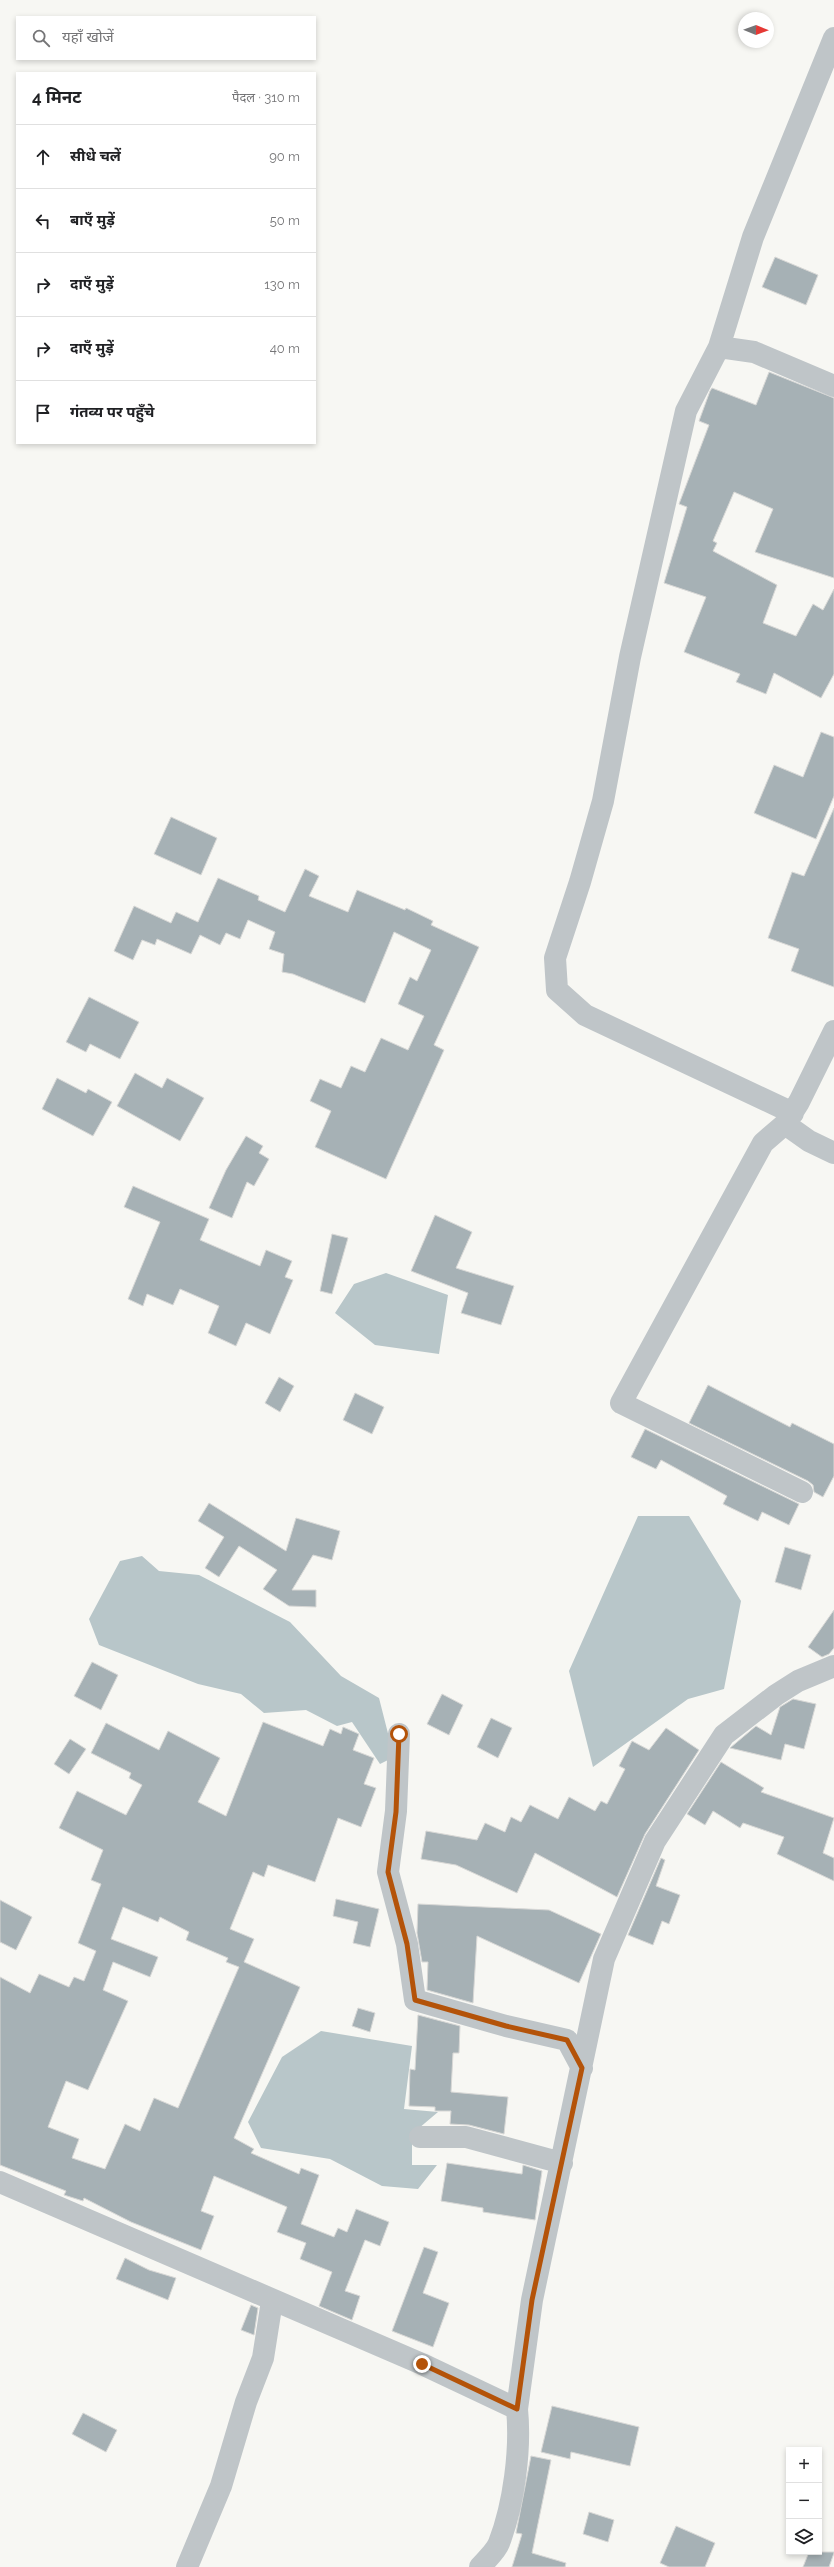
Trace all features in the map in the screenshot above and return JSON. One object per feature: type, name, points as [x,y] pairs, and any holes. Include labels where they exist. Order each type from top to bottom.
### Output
[{"type":"street","points":[[834,38],[753,237],[719,347],[686,411],[633,642],[603,801],[580,882],[555,958],[557,990],[585,1015],[789,1118],[809,1141],[834,1153]]},
{"type":"street","points":[[719,347],[754,352],[834,386]]},
{"type":"street","points":[[802,1492],[621,1403],[763,1143],[789,1118],[834,1030]]},
{"type":"street","points":[[480,2567],[499,2544],[514,2481],[519,2433],[517,2409],[532,2300],[604,1959],[655,1841],[724,1735],[776,1695],[798,1681],[834,1666]]},
{"type":"street","points":[[399,1734],[396,1812],[388,1872],[407,1944],[415,2000],[506,2026],[567,2040],[582,2068]]},
{"type":"street","points":[[420,2137],[466,2138],[562,2162]]},
{"type":"street","points":[[0,2182],[272,2301],[422,2364],[517,2409]]},
{"type":"street","points":[[187,2567],[221,2486],[246,2402],[263,2358],[272,2301]]},
{"type":"shaded area","points":[[386,1273],[448,1295],[439,1354],[375,1345],[335,1313],[354,1284]]},
{"type":"shaded area","points":[[638,1516],[689,1516],[741,1601],[724,1689],[688,1699],[593,1767],[569,1671]]},
{"type":"shaded area","points":[[142,1556],[159,1571],[199,1575],[290,1622],[341,1676],[379,1698],[394,1757],[380,1764],[352,1722],[337,1726],[306,1710],[264,1713],[241,1694],[198,1684],[99,1645],[89,1619],[120,1561]]},
{"type":"shaded area","points":[[321,2031],[412,2046],[404,2109],[438,2112],[412,2134],[412,2165],[437,2165],[418,2189],[382,2186],[330,2159],[261,2148],[248,2122],[282,2057]]},
{"type":"building","points":[[775,257],[818,275],[806,305],[762,287]]},
{"type":"building","points":[[769,372],[834,398],[834,578],[755,552],[773,509],[734,492],[713,541],[717,543],[713,551],[777,585],[763,623],[796,636],[813,604],[823,610],[834,589],[834,674],[821,698],[774,673],[766,694],[736,682],[740,674],[684,652],[706,597],[664,583],[687,507],[679,504],[709,425],[699,421],[710,391],[712,388],[756,405]]},
{"type":"building","points":[[821,732],[834,737],[834,796],[816,839],[754,813],[774,765],[803,777]]},
{"type":"building","points":[[834,808],[834,987],[791,971],[799,949],[768,938],[792,872],[804,876]]},
{"type":"building","points":[[171,817],[217,838],[201,875],[154,854]]},
{"type":"building","points":[[305,869],[319,876],[309,896],[348,912],[357,890],[405,910],[406,908],[433,921],[431,925],[479,947],[434,1045],[444,1050],[386,1179],[315,1147],[331,1111],[310,1101],[320,1079],[341,1088],[351,1066],[365,1072],[381,1038],[408,1050],[424,1016],[398,1004],[410,977],[417,981],[431,950],[394,932],[365,1003],[293,974],[282,972],[284,954],[269,949],[275,932],[248,920],[240,939],[226,933],[220,945],[200,935],[191,954],[157,939],[155,945],[142,940],[133,960],[114,951],[134,906],[171,923],[176,912],[198,922],[218,878],[259,896],[258,900],[285,912]]},
{"type":"building","points":[[89,997],[139,1022],[120,1059],[90,1044],[86,1052],[66,1042]]},
{"type":"building","points":[[135,1073],[162,1088],[167,1078],[204,1098],[180,1141],[117,1106]]},
{"type":"building","points":[[57,1078],[86,1093],[88,1089],[112,1102],[93,1136],[42,1109]]},
{"type":"building","points":[[246,1136],[263,1146],[259,1153],[269,1159],[254,1186],[247,1182],[232,1218],[209,1208],[226,1170]]},
{"type":"building","points":[[133,1186],[209,1219],[200,1240],[260,1266],[266,1250],[292,1261],[285,1277],[293,1280],[270,1334],[246,1323],[236,1346],[208,1333],[219,1306],[180,1289],[173,1305],[147,1294],[143,1306],[128,1299],[160,1222],[124,1207]]},
{"type":"building","points":[[435,1215],[472,1232],[456,1268],[514,1286],[501,1325],[461,1313],[468,1293],[411,1271]]},
{"type":"building","points":[[332,1234],[348,1238],[332,1294],[320,1291]]},
{"type":"building","points":[[279,1377],[294,1386],[280,1412],[265,1403]]},
{"type":"building","points":[[708,1385],[790,1427],[792,1423],[834,1444],[834,1476],[823,1497],[814,1492],[813,1485],[808,1481],[689,1423]]},
{"type":"building","points":[[355,1393],[384,1407],[372,1434],[343,1420]]},
{"type":"building","points":[[645,1429],[799,1504],[789,1525],[762,1512],[758,1521],[723,1504],[727,1496],[661,1460],[656,1469],[631,1457]]},
{"type":"building","points":[[209,1503],[286,1551],[296,1518],[340,1531],[332,1560],[313,1555],[292,1590],[316,1590],[316,1607],[289,1606],[263,1589],[277,1570],[239,1546],[219,1577],[205,1568],[224,1537],[198,1521]]},
{"type":"building","points":[[785,1547],[811,1555],[801,1590],[775,1582]]},
{"type":"building","points":[[834,1610],[834,1648],[829,1654],[822,1657],[808,1647]]},
{"type":"building","points":[[92,1662],[118,1675],[101,1710],[74,1696]]},
{"type":"building","points":[[442,1694],[463,1705],[449,1735],[427,1724]]},
{"type":"building","points":[[793,1699],[816,1704],[804,1749],[785,1744],[781,1760],[730,1748],[756,1726],[771,1735],[780,1707]]},
{"type":"building","points":[[491,1718],[512,1728],[498,1758],[477,1747]]},
{"type":"building","points":[[263,1722],[323,1746],[330,1729],[341,1734],[343,1727],[359,1734],[353,1750],[374,1758],[364,1784],[376,1788],[361,1827],[338,1818],[315,1882],[268,1865],[264,1877],[253,1872],[230,1929],[254,1939],[244,1962],[300,1987],[234,2138],[254,2149],[251,2153],[299,2174],[301,2168],[319,2175],[301,2224],[334,2237],[338,2228],[347,2232],[356,2209],[389,2222],[380,2246],[365,2240],[345,2291],[360,2296],[352,2320],[319,2306],[332,2272],[300,2259],[306,2243],[277,2232],[287,2207],[214,2176],[201,2211],[214,2216],[201,2250],[131,2222],[84,2198],[83,2201],[64,2195],[66,2191],[0,2165],[0,1977],[30,1993],[39,1974],[69,1987],[74,1977],[84,1981],[96,1951],[78,1943],[101,1884],[91,1880],[103,1850],[59,1828],[77,1791],[126,1815],[142,1785],[129,1778],[131,1773],[91,1753],[106,1723],[159,1750],[168,1731],[220,1758],[198,1802],[226,1816]],"holes":[[[123,1907],[158,1922],[160,1917],[189,1932],[186,1940],[228,1958],[226,1962],[239,1967],[178,2108],[154,2098],[140,2131],[125,2124],[105,2169],[72,2158],[79,2139],[48,2127],[66,2081],[88,2090],[128,2001],[103,1990],[113,1962],[150,1977],[158,1957],[111,1939]]]},
{"type":"building","points":[[666,1728],[699,1750],[645,1834],[617,1897],[535,1853],[517,1893],[456,1865],[421,1859],[426,1831],[477,1840],[485,1823],[505,1832],[511,1817],[521,1822],[530,1805],[558,1819],[569,1797],[595,1811],[601,1801],[607,1804],[625,1769],[619,1766],[632,1741],[649,1750]]},
{"type":"building","points":[[70,1739],[86,1749],[69,1774],[54,1764]]},
{"type":"building","points":[[721,1762],[764,1788],[761,1792],[834,1818],[823,1853],[834,1858],[834,1881],[777,1854],[784,1837],[743,1823],[740,1828],[713,1811],[705,1825],[687,1814]]},
{"type":"building","points":[[661,1858],[665,1860],[656,1886],[680,1895],[669,1924],[662,1921],[653,1945],[628,1935]]},
{"type":"building","points":[[336,1899],[379,1909],[370,1947],[353,1943],[358,1922],[333,1916]]},
{"type":"building","points":[[0,1900],[32,1917],[16,1950],[0,1942]]},
{"type":"building","points":[[418,1904],[549,1910],[601,1934],[579,1983],[477,1936],[473,2003],[427,1990],[428,1962],[422,1962],[417,1933]]},
{"type":"building","points":[[358,2008],[375,2013],[370,2032],[352,2026]]},
{"type":"building","points":[[418,2015],[460,2026],[459,2053],[453,2053],[451,2092],[508,2097],[504,2134],[469,2125],[450,2124],[451,2111],[435,2111],[435,2107],[409,2106],[410,2069],[415,2070]]},
{"type":"building","points":[[447,2163],[522,2174],[523,2165],[542,2171],[535,2220],[483,2212],[483,2208],[441,2201]]},
{"type":"building","points":[[424,2247],[438,2252],[423,2293],[449,2303],[433,2347],[392,2331]]},
{"type":"building","points":[[125,2258],[149,2270],[176,2278],[168,2300],[116,2279]]},
{"type":"building","points":[[251,2305],[258,2308],[254,2335],[241,2330]]},
{"type":"building","points":[[552,2406],[639,2427],[630,2466],[571,2452],[570,2459],[541,2452]]},
{"type":"building","points":[[83,2413],[117,2430],[106,2452],[72,2434]]},
{"type":"building","points":[[531,2456],[551,2460],[532,2553],[566,2563],[565,2567],[512,2567],[522,2534],[516,2533]]},
{"type":"building","points":[[589,2512],[614,2520],[608,2542],[583,2534]]},
{"type":"building","points":[[676,2526],[715,2543],[705,2567],[669,2567],[660,2563]]},
{"type":"building","points":[[822,2552],[834,2552],[829,2567],[803,2567],[808,2555],[822,2555]]},
{"type":"route","points":[[399,1734],[396,1812],[388,1872],[407,1944],[415,2000],[506,2026],[567,2040],[582,2068],[532,2300],[525,2362],[517,2409],[422,2364]]}]
